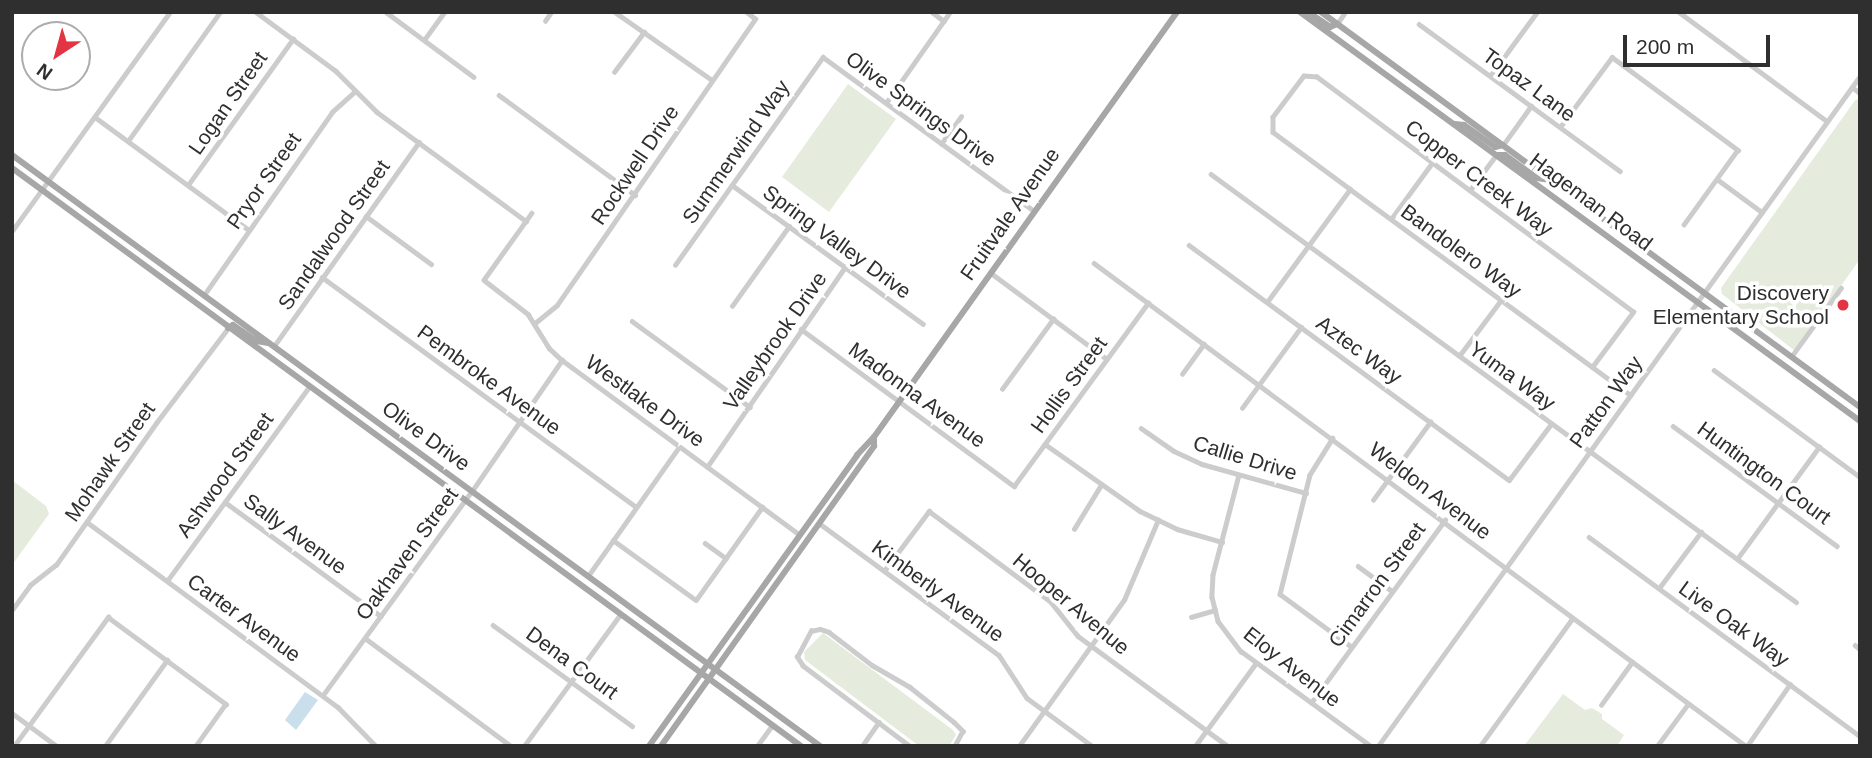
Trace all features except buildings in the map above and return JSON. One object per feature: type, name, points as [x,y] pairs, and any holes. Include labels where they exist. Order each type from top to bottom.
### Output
[{"type":"main road","name":"Fruitvale Avenue","points":[[649,746],[868,440],[874,437],[1177,12]]},
{"type":"main road","name":"Hageman Road","points":[[1300,12],[1860,421]]},
{"type":"main road","points":[[1308,12],[1331,27],[1337,23]]},
{"type":"main road","name":"Hageman Road","points":[[1321,12],[1860,407]]},
{"type":"main road","points":[[1453,124],[1464,125],[1495,147],[1503,145]]},
{"type":"main road","name":"Olive Drive","points":[[12,155],[820,746]]},
{"type":"main road","points":[[1496,155],[1505,155],[1537,178],[1551,181]]},
{"type":"main road","name":"Olive Drive","points":[[12,168],[801,746]]},
{"type":"main road","points":[[228,328],[233,325],[257,341],[272,345]]},
{"type":"main road","name":"Fruitvale Avenue","points":[[661,746],[874,446],[874,437]]},
{"type":"main road","points":[[820,523],[827,497]]},
{"type":"street","points":[[12,231],[170,12]]},
{"type":"street","points":[[128,141],[220,12]]},
{"type":"street","points":[[256,12],[336,71],[371,108],[475,184],[526,221],[532,213]]},
{"type":"street","points":[[386,12],[474,77]]},
{"type":"street","points":[[424,40],[444,12]]},
{"type":"street","points":[[545,21],[551,12]]},
{"type":"street","points":[[615,12],[712,80]]},
{"type":"street","name":"Rockwell Drive","points":[[535,323],[557,305],[755,19],[746,12]]},
{"type":"street","points":[[932,12],[944,21]]},
{"type":"street","points":[[886,103],[950,12]]},
{"type":"street","points":[[1337,23],[1345,12]]},
{"type":"street","points":[[1490,76],[1536,12]]},
{"type":"street","points":[[1679,12],[1827,121]]},
{"type":"street","name":"Topaz Lane","points":[[1419,24],[1620,172]]},
{"type":"street","points":[[614,72],[643,32]]},
{"type":"street","name":"Logan Street","points":[[188,186],[293,39]]},
{"type":"street","name":"Olive Springs Drive","points":[[823,57],[1034,211]]},
{"type":"street","name":"Summerwind Way","points":[[675,265],[823,57]]},
{"type":"street","points":[[1560,127],[1612,57],[1738,150],[1684,225]]},
{"type":"street","name":"Copper Creek Way","points":[[1273,132],[1273,117],[1304,76],[1317,77],[1633,312],[1592,367]]},
{"type":"street","name":"Patton Way","points":[[1378,746],[1860,76]]},
{"type":"street","points":[[1852,87],[1860,93]]},
{"type":"street","name":"Pryor Street","points":[[204,295],[332,112],[355,91]]},
{"type":"street","points":[[499,95],[635,195]]},
{"type":"street","points":[[1503,145],[1531,106]]},
{"type":"street","points":[[941,144],[961,116]]},
{"type":"street","points":[[95,117],[249,230]]},
{"type":"street","name":"Bandolero Way","points":[[1273,132],[1630,395]]},
{"type":"street","name":"Sandalwood Street","points":[[272,345],[419,142]]},
{"type":"street","points":[[1470,190],[1496,155]]},
{"type":"street","points":[[1391,219],[1432,163]]},
{"type":"street","name":"Yuma Way","points":[[1210,174],[1796,602]]},
{"type":"street","points":[[1717,179],[1762,212]]},
{"type":"street","name":"Spring Valley Drive","points":[[732,185],[923,324]]},
{"type":"street","points":[[1267,302],[1350,189]]},
{"type":"street","points":[[366,216],[431,264]]},
{"type":"street","name":"Westlake Drive","points":[[526,221],[484,280],[521,307],[535,323],[549,348],[562,360],[800,535]]},
{"type":"street","points":[[732,306],[789,226]]},
{"type":"street","name":"Aztec Way","points":[[1189,245],[1509,480],[1551,424]]},
{"type":"street","name":"Weldon Avenue","points":[[1094,263],[1445,520],[1505,569],[1746,746]]},
{"type":"street","name":"Valleybrook Drive","points":[[707,467],[845,267]]},
{"type":"street","points":[[990,273],[1107,359]]},
{"type":"street","name":"Pembroke Avenue","points":[[322,277],[636,507]]},
{"type":"street","points":[[1791,357],[1841,288]]},
{"type":"street","points":[[1459,356],[1501,300]]},
{"type":"street","name":"Hollis Street","points":[[1014,486],[1148,303]]},
{"type":"street","points":[[1002,389],[1054,319]]},
{"type":"street","points":[[632,321],[750,407]]},
{"type":"street","points":[[1242,408],[1301,327]]},
{"type":"street","name":"Mohawk Street","points":[[12,610],[30,584],[56,565],[156,423],[228,328]]},
{"type":"street","name":"Madonna Avenue","points":[[801,329],[1014,486]]},
{"type":"street","points":[[1182,374],[1204,344]]},
{"type":"street","name":"Oakhaven Street","points":[[323,695],[465,501],[562,360]]},
{"type":"street","points":[[1714,370],[1860,477]]},
{"type":"street","name":"Ashwood Street","points":[[167,581],[309,387]]},
{"type":"street","points":[[1373,500],[1430,422]]},
{"type":"street","name":"Huntington Court","points":[[1673,426],[1837,546]]},
{"type":"street","name":"Callie Drive","points":[[1141,428],[1188,458],[1306,493]]},
{"type":"street","points":[[1333,438],[1312,469],[1280,594],[1352,647]]},
{"type":"street","points":[[1045,444],[1101,485],[1158,520],[1222,542]]},
{"type":"street","points":[[588,576],[680,447]]},
{"type":"street","points":[[1737,559],[1819,447]]},
{"type":"street","name":"Eloy Avenue","points":[[1239,475],[1212,586],[1214,610],[1228,638],[1256,663],[1371,746]]},
{"type":"street","points":[[1074,529],[1101,485]]},
{"type":"street","name":"Sally Avenue","points":[[225,502],[381,616]]},
{"type":"street","points":[[613,540],[696,600],[762,507]]},
{"type":"street","name":"Hooper Avenue","points":[[884,571],[929,511],[1051,601],[1073,631],[1091,646],[1228,746]]},
{"type":"street","points":[[1018,746],[1124,600],[1158,520]]},
{"type":"street","name":"Cimarron Street","points":[[1311,703],[1445,520]]},
{"type":"street","name":"Carter Avenue","points":[[87,522],[323,695],[348,715],[376,746]]},
{"type":"street","name":"Kimberly Avenue","points":[[820,523],[999,655],[1010,668],[1022,691],[1044,711],[1092,746]]},
{"type":"street","points":[[1659,588],[1701,532]]},
{"type":"street","name":"Live Oak Way","points":[[1589,537],[1860,736]]},
{"type":"street","points":[[705,543],[726,558]]},
{"type":"street","points":[[1358,566],[1392,591]]},
{"type":"street","points":[[1191,617],[1214,610]]},
{"type":"street","points":[[524,746],[620,615]]},
{"type":"street","points":[[14,746],[108,617],[226,704],[196,746]]},
{"type":"street","points":[[1480,746],[1572,619]]},
{"type":"street","name":"Dena Court","points":[[493,625],[632,726]]},
{"type":"street","points":[[909,746],[803,666],[797,657],[811,631],[820,629],[829,632],[872,665],[910,687],[954,722],[963,731],[955,746]]},
{"type":"street","points":[[365,638],[512,746]]},
{"type":"street","points":[[105,746],[167,660]]},
{"type":"street","points":[[1601,705],[1632,662]]},
{"type":"street","points":[[1195,746],[1256,663]]},
{"type":"street","points":[[1746,746],[1790,684]]},
{"type":"street","points":[[1657,746],[1688,704]]},
{"type":"street","points":[[12,713],[57,746]]},
{"type":"street","points":[[862,746],[879,722]]},
{"type":"street","points":[[757,746],[772,725]]},
{"type":"green space","points":[[848,84],[896,119],[829,212],[782,177]]},
{"type":"green space","points":[[1856,99],[1860,101],[1860,259],[1795,351],[1722,294],[1721,288]]},
{"type":"green space","points":[[12,480],[46,506],[49,514],[12,565]]},
{"type":"green space","points":[[823,633],[953,730],[956,735],[949,746],[919,746],[805,660],[804,652]]},
{"type":"green space","points":[[1563,694],[1585,710],[1592,708],[1602,714],[1602,719],[1624,735],[1617,746],[1524,746]]},
{"type":"water","points":[[305,692],[318,700],[296,730],[285,720]]},
{"type":"place","name":"Discovery Elementary School","points":[[1843,305]]}]
